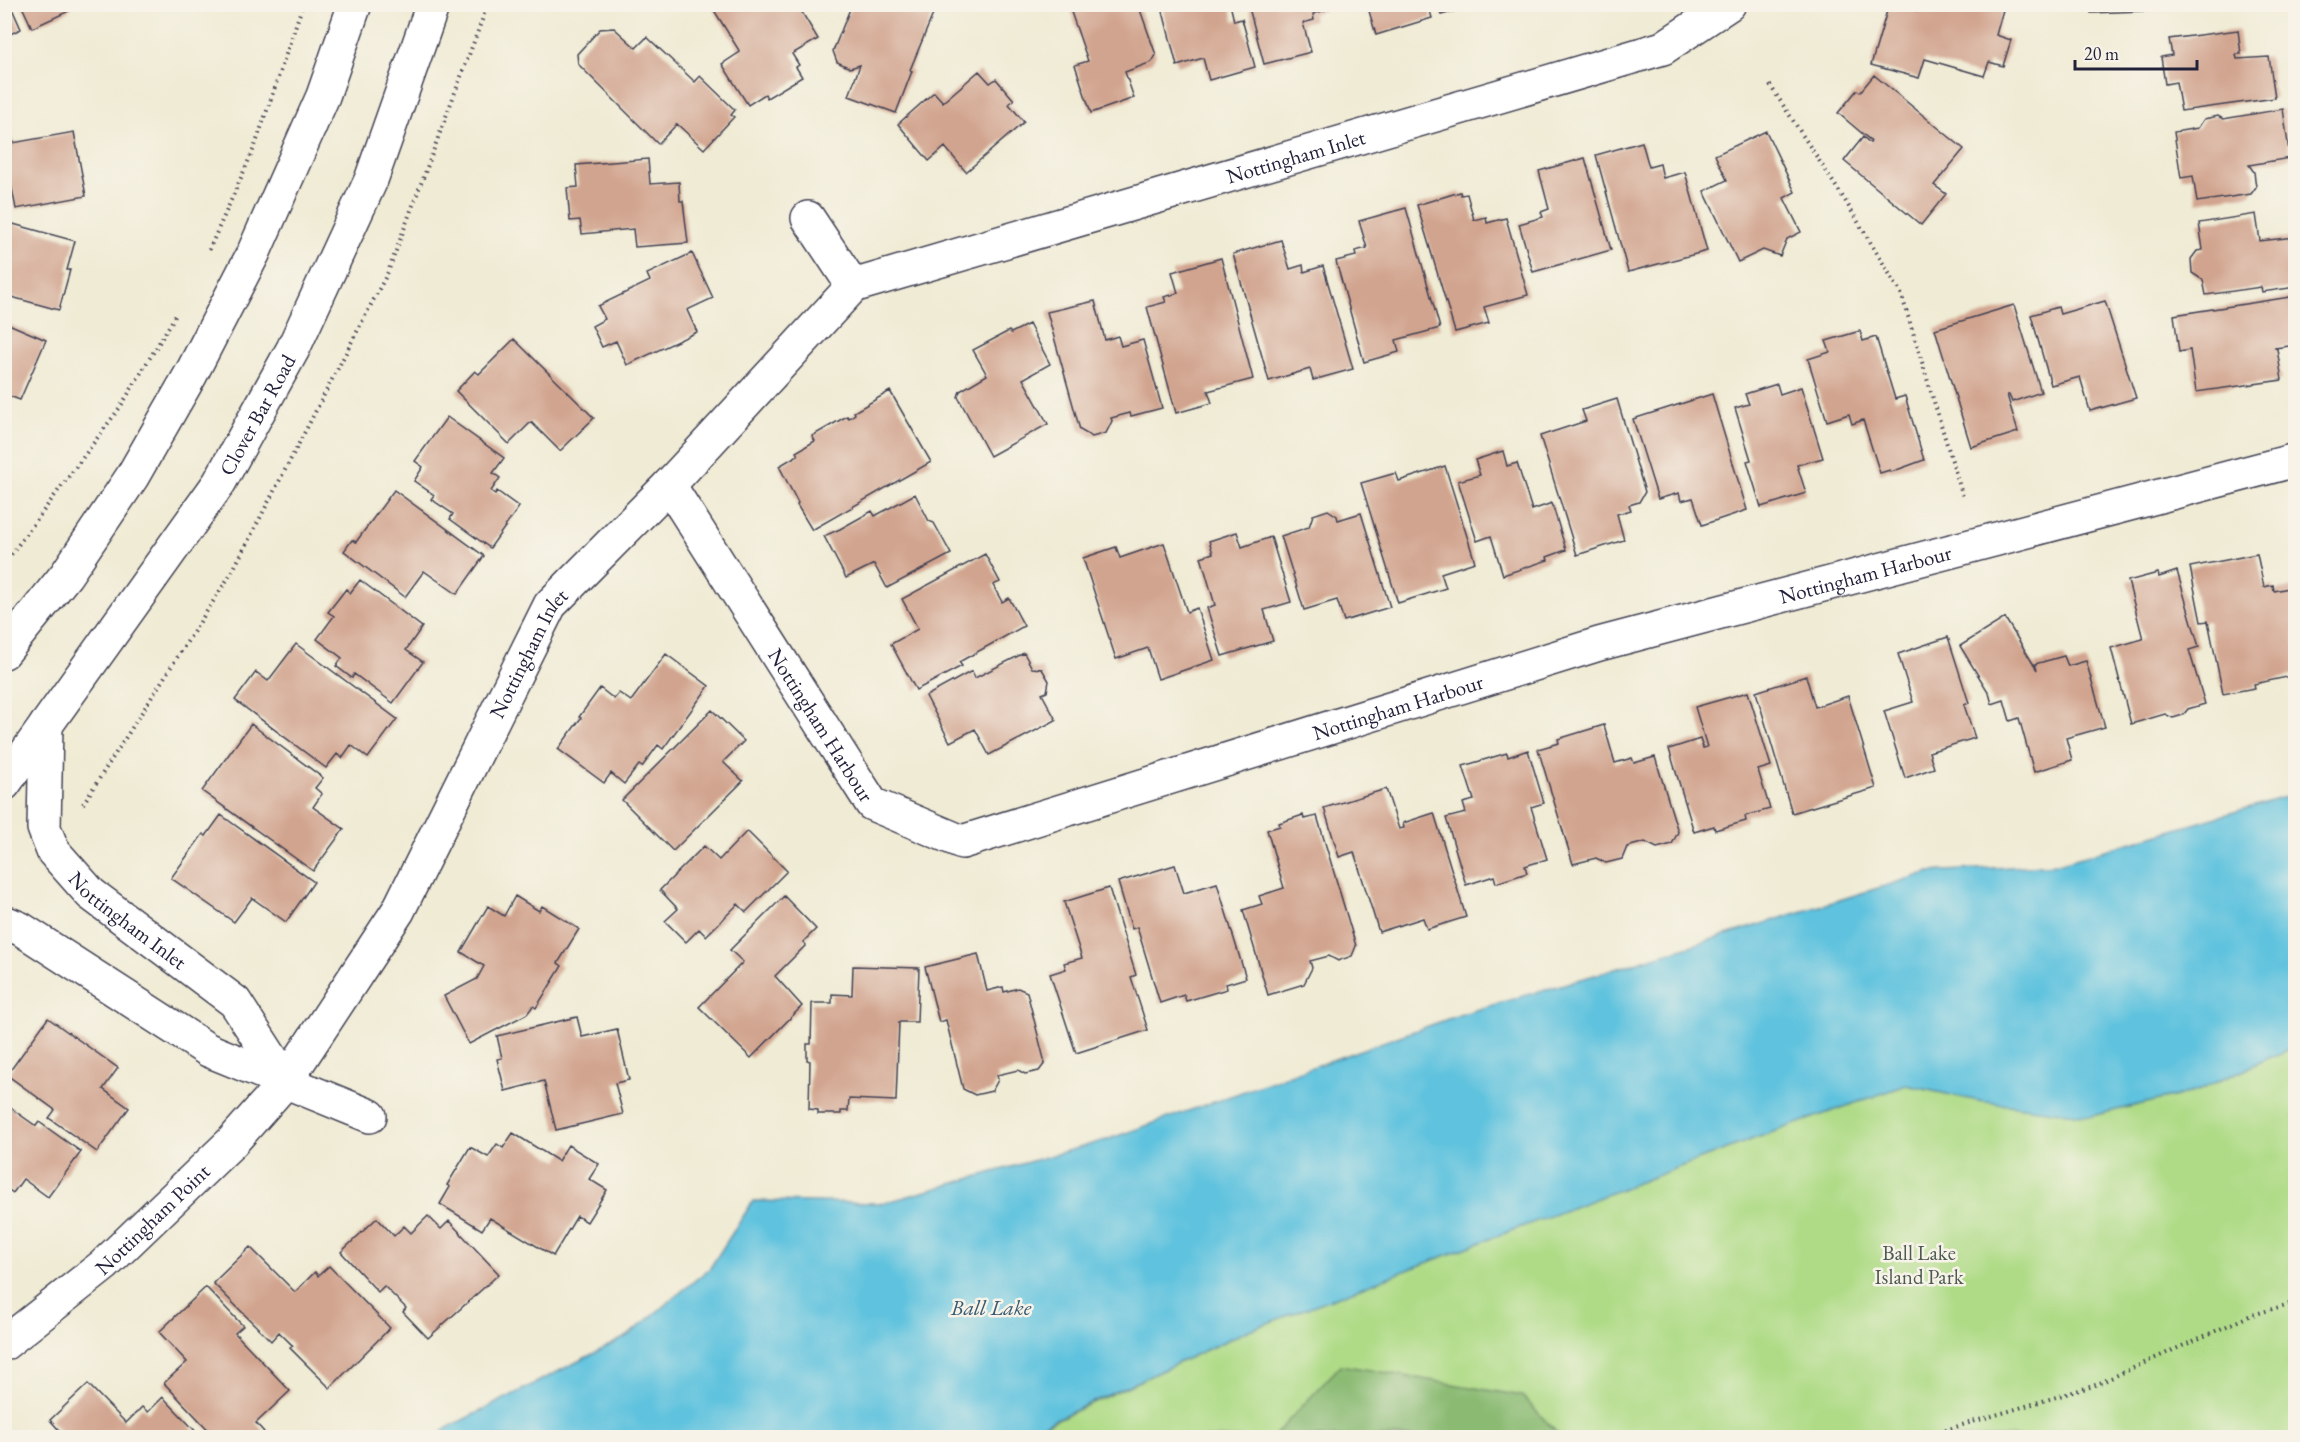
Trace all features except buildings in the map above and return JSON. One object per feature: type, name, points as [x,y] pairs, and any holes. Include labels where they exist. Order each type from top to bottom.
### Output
[{"type":"street","points":[[4,652],[66,575],[132,477],[191,374],[253,254],[323,96],[355,4]]},
{"type":"street","name":"Clover Bar Road","points":[[4,784],[219,483],[293,349],[371,180],[433,4]]},
{"type":"street","name":"Nottingham Inlet","points":[[46,725],[44,828],[53,851],[90,894],[235,1002],[286,1081],[398,911],[550,605],[669,485],[853,286],[1663,48],[1729,4]]},
{"type":"street","points":[[808,218],[853,286]]},
{"type":"street","name":"Nottingham Harbour","points":[[669,485],[872,804],[962,842],[1599,644],[2295,460]]},
{"type":"street","points":[[4,922],[21,929],[208,1050],[370,1116]]},
{"type":"street","name":"Nottingham Point","points":[[4,1344],[104,1265],[232,1142],[286,1081]]},
{"type":"path","points":[[205,261],[255,146],[303,4]]},
{"type":"path","points":[[1770,85],[1846,202],[1901,293],[1963,497]]},
{"type":"path","points":[[4,564],[121,406],[178,310]]},
{"type":"path","points":[[1910,1437],[1932,1434],[2093,1386],[2249,1316],[2295,1302]]},
{"type":"path","points":[[1932,1434],[2003,1437]]},
{"type":"green space","name":"Ball Lake Island Park","points":[[2295,1046],[2295,1437],[1017,1438],[1249,1330],[1753,1139],[1906,1085],[1979,1101],[2091,1116],[2197,1091]]},
{"type":"green space","points":[[1341,1365],[1522,1396],[1561,1437],[1273,1437]]},
{"type":"water","name":"Ball Lake","points":[[2295,794],[2295,1046],[2197,1091],[2091,1116],[1979,1101],[1906,1085],[1753,1139],[1249,1330],[1017,1437],[436,1437],[447,1428],[626,1337],[710,1268],[753,1201],[884,1203],[1106,1140],[1462,1014],[1930,872],[2058,864]]}]
